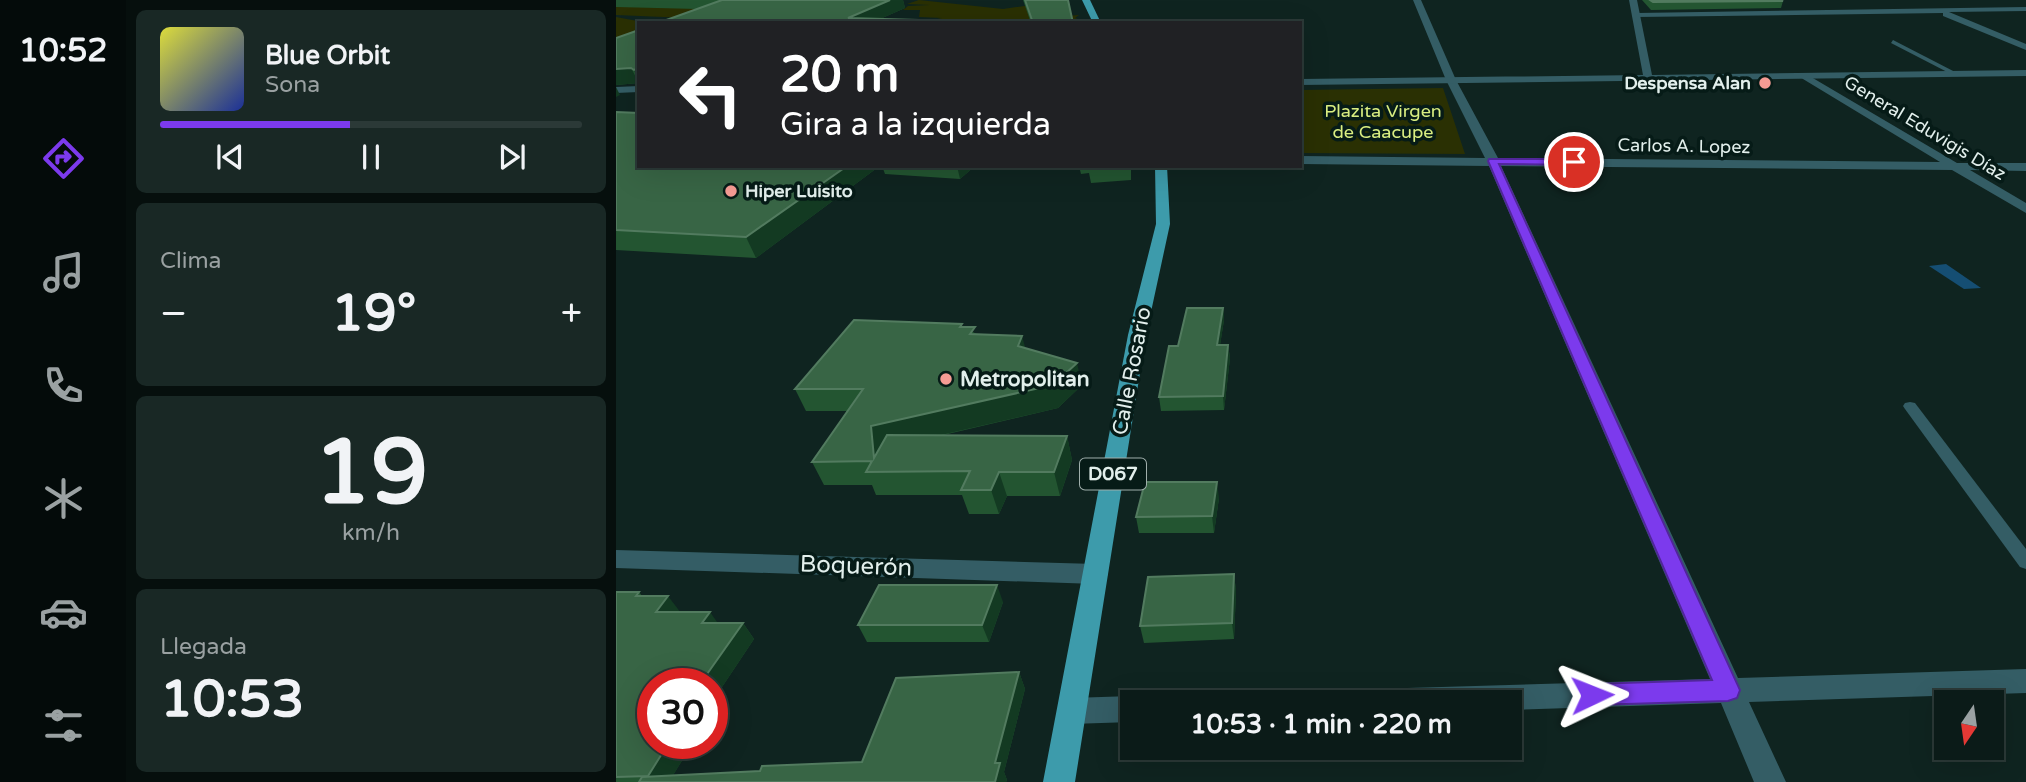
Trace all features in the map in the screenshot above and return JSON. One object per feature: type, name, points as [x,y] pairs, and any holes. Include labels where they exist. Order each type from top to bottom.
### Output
[{"type":"main road","points":[[1086,0],[1096,21]]},
{"type":"main road","name":"Calle Rosario","points":[[1059,782],[1138,335],[1163,224],[1161,168]]},
{"type":"street","points":[[1417,0],[1451,80],[1493,161],[1770,782]]},
{"type":"street","points":[[1633,0],[1648,77]]},
{"type":"street","points":[[1912,0],[2026,47]]},
{"type":"street","points":[[1637,15],[2026,9]]},
{"type":"street","points":[[1302,82],[2026,73]]},
{"type":"street","points":[[1810,77],[1852,82],[2026,80]]},
{"type":"street","name":"General Eduvigis Díaz","points":[[1810,77],[2026,209]]},
{"type":"street","points":[[616,90],[637,89]]},
{"type":"street","name":"Carlos A. Lopez","points":[[1302,160],[2026,167]]},
{"type":"street","name":"Boquerón","points":[[616,559],[1096,573]]},
{"type":"street","points":[[1522,697],[2026,681]]},
{"type":"street","points":[[1071,711],[1120,709]]},
{"type":"lane","points":[[1893,42],[1955,74]]},
{"type":"lane","points":[[1910,406],[2026,562]]},
{"type":"green space","points":[[641,0],[760,0],[700,21],[654,21],[687,18],[616,15],[616,5]]},
{"type":"green space","points":[[919,0],[1003,9],[1031,5],[1072,13],[1067,16],[1079,15],[1075,18],[1082,21],[928,21],[942,18],[919,17],[920,10],[903,10],[908,6],[930,5],[907,4]]},
{"type":"green space","points":[[616,17],[638,21],[637,42],[616,44]]},
{"type":"green space","name":"Plazita Virgen de Caacupe","points":[[1443,88],[1465,154],[1302,153],[1302,90]]},
{"type":"water","points":[[1946,264],[1981,288],[1964,289],[1929,266]]},
{"type":"building","points":[[722,0],[890,0],[848,18],[953,21],[664,21]]},
{"type":"building","points":[[1025,0],[1068,0],[1073,21],[1032,21]]},
{"type":"building","points":[[1650,0],[1781,0],[1783,1],[1653,2]]},
{"type":"building","points":[[637,31],[637,69],[616,69],[616,38]]},
{"type":"building","name":"Hiper Luisito","points":[[616,112],[637,113],[637,168],[844,168],[746,237],[616,230]]},
{"type":"building","points":[[1187,308],[1223,308],[1217,345],[1228,345],[1223,396],[1159,397],[1169,346],[1178,346]]},
{"type":"building","points":[[854,320],[962,324],[960,327],[975,327],[970,334],[1022,336],[1018,346],[1077,363],[1053,385],[871,426],[874,458],[887,435],[1067,436],[1054,472],[999,472],[991,490],[961,490],[970,471],[866,472],[872,461],[812,462],[863,389],[795,389]]},
{"type":"building","points":[[1145,482],[1217,482],[1212,516],[1136,517]]},
{"type":"building","points":[[1234,574],[1232,623],[1140,626],[1148,577]]},
{"type":"building","points":[[879,585],[997,585],[982,625],[858,625]]},
{"type":"building","points":[[616,592],[639,592],[636,596],[668,596],[656,612],[710,612],[702,623],[743,623],[711,668],[637,668],[637,759],[659,759],[648,776],[616,777]]},
{"type":"building","points":[[1019,672],[995,763],[1000,763],[995,782],[639,782],[642,777],[760,771],[762,766],[862,762],[896,678]]},
{"type":"place","name":"Despensa Alan","points":[[1765,83]]},
{"type":"place","name":"Hiper Luisito","points":[[731,191]]},
{"type":"place","name":"Metropolitan","points":[[946,379]]},
{"type":"route","points":[[1574,162],[1493,161],[1728,690],[1592,695]]}]
